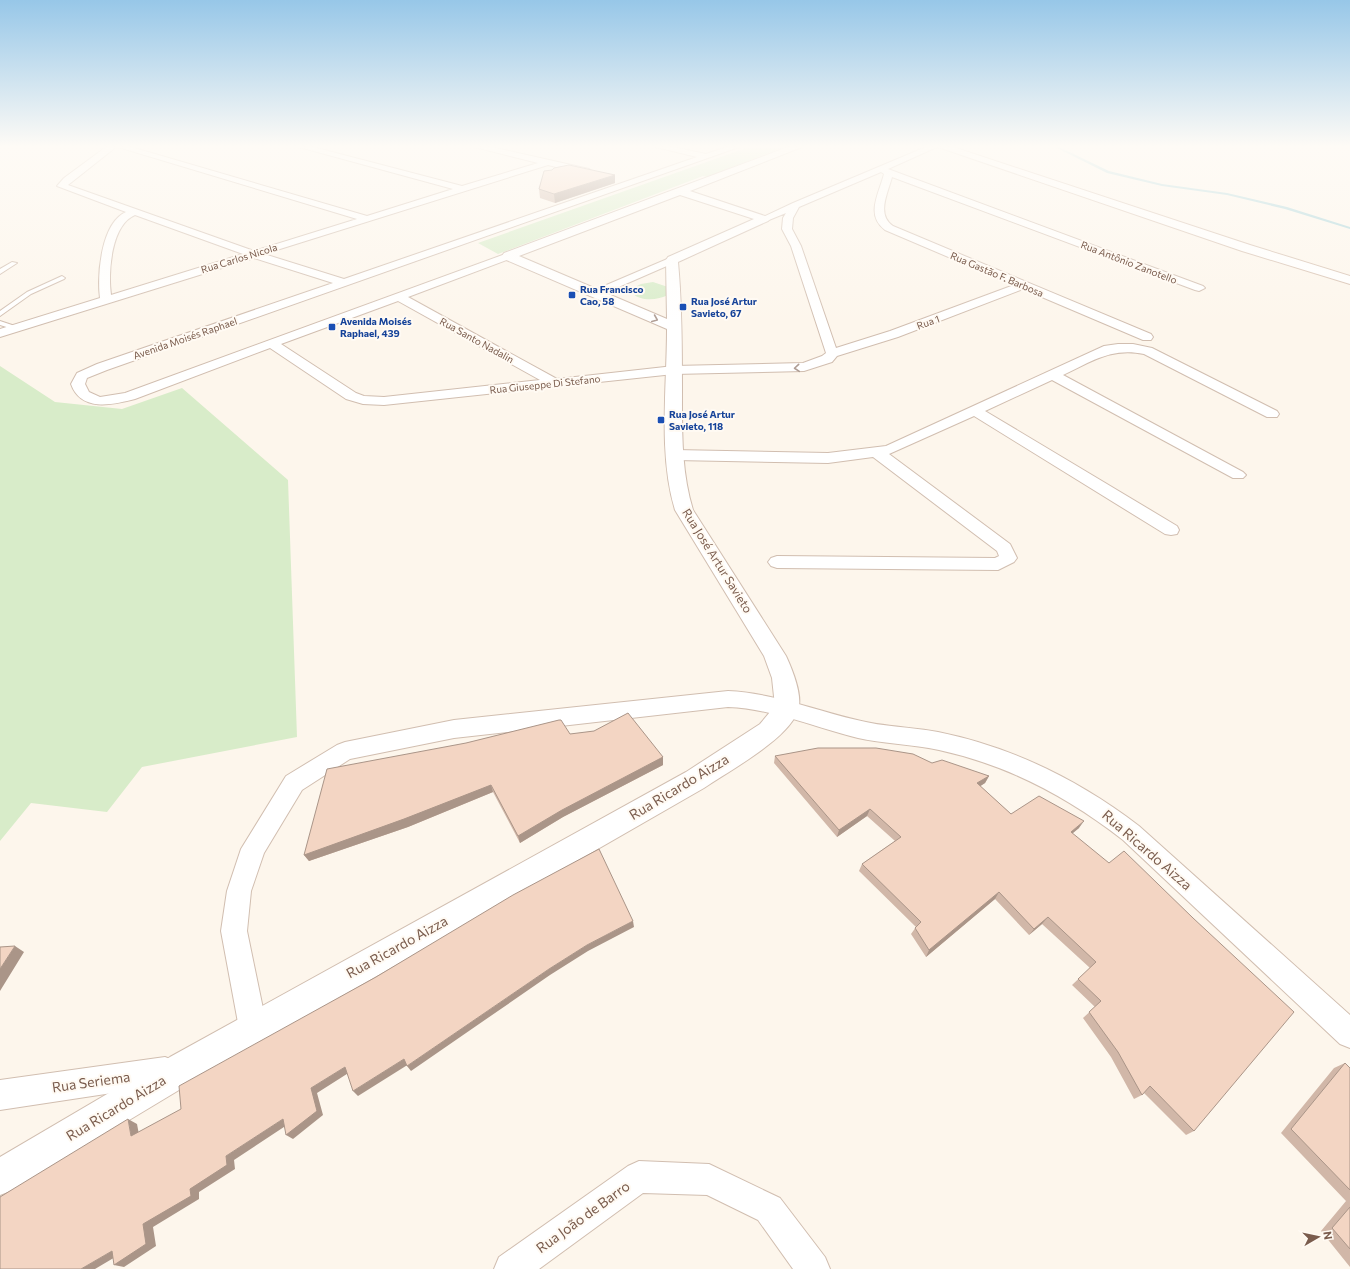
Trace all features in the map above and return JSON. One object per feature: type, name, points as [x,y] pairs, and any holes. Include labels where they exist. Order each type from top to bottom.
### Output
[{"type":"street","points":[[117,206],[252,254],[344,283]]},
{"type":"street","points":[[324,206],[367,219]]},
{"type":"street","name":"Rua Carlos Nicola","points":[[0,333],[407,206]]},
{"type":"street","name":"Avenida Moisés Raphael","points":[[564,206],[102,367],[82,376],[78,384],[84,395],[95,399],[118,399],[640,206]]},
{"type":"street","points":[[726,206],[764,219],[787,229]]},
{"type":"street","points":[[594,294],[793,206]]},
{"type":"street","points":[[795,206],[788,218],[787,229],[796,246],[832,353]]},
{"type":"street","name":"Rua Gastão F. Barbosa","points":[[880,206],[878,212],[882,224],[908,237],[1147,337]]},
{"type":"street","name":"Rua Antônio Zanotello","points":[[978,206],[1199,288]]},
{"type":"street","points":[[1121,206],[1246,248],[1350,280]]},
{"type":"street","points":[[106,300],[103,288],[112,237],[122,218],[133,212]]},
{"type":"street","points":[[508,256],[674,327]]},
{"type":"street","name":"Rua José Artur Savieto","points":[[672,260],[663,300],[674,327],[675,455],[677,487],[684,510],[771,649],[781,668],[787,698]]},
{"type":"street","name":"Rua 1","points":[[832,353],[894,334],[1023,285]]},
{"type":"street","name":"Rua Santo Nadalin","points":[[398,296],[555,383]]},
{"type":"street","points":[[615,302],[663,300]]},
{"type":"street","name":"Rua Giuseppe Di Stefano","points":[[271,343],[351,396],[363,400],[391,400],[674,370],[804,368],[827,359],[832,353]]},
{"type":"street","points":[[675,455],[828,458],[889,450],[1108,349],[1133,347],[1148,351],[1272,414]]},
{"type":"street","points":[[1053,375],[1238,475]]},
{"type":"street","points":[[976,411],[1170,530]]},
{"type":"street","points":[[777,562],[998,564],[1008,558],[1004,548],[876,452]]},
{"type":"street","points":[[253,1028],[234,931],[239,891],[253,849],[294,783],[345,751],[454,729],[700,701],[748,699],[764,702],[787,698]]},
{"type":"street","name":"Rua Ricardo Aizza","points":[[0,1177],[253,1028],[695,780],[769,731],[787,698],[859,729],[938,741],[977,751],[1020,766],[1075,793],[1110,816],[1131,833],[1350,1034]]},
{"type":"street","name":"Rua Seriema","points":[[0,1095],[182,1069]]},
{"type":"street","name":"Rua João de Barro","points":[[510,1269],[638,1177],[709,1180],[769,1209],[813,1269]]},
{"type":"lane","points":[[0,272],[14,263]]},
{"type":"lane","points":[[0,314],[29,293],[62,278]]},
{"type":"lane","points":[[0,323],[16,328]]},
{"type":"green space","points":[[582,206],[624,206],[498,254],[478,243]]},
{"type":"green space","points":[[653,282],[668,287],[668,295],[659,298],[645,299],[632,293],[633,288],[641,284]]},
{"type":"green space","points":[[0,366],[55,402],[122,409],[182,388],[288,480],[297,737],[142,767],[107,812],[31,803],[0,841]]},
{"type":"building","points":[[628,713],[663,757],[562,810],[518,836],[491,785],[404,819],[304,855],[327,769],[466,743],[559,720],[561,720],[570,734],[594,731]]},
{"type":"building","points":[[818,748],[876,748],[913,754],[932,763],[942,760],[989,776],[977,783],[1011,814],[1039,796],[1084,821],[1071,832],[1109,863],[1124,851],[1193,918],[1294,1012],[1194,1131],[1150,1086],[1142,1095],[1118,1052],[1089,1012],[1101,1001],[1078,979],[1096,962],[1048,917],[1034,929],[999,892],[929,950],[915,928],[921,922],[862,864],[901,837],[870,809],[839,830],[775,756]]},
{"type":"building","points":[[599,849],[633,921],[587,945],[549,969],[407,1066],[404,1059],[353,1091],[345,1067],[311,1088],[317,1111],[286,1135],[283,1119],[226,1156],[227,1165],[190,1189],[191,1196],[143,1224],[146,1244],[114,1265],[112,1251],[81,1269],[0,1269],[0,1197],[128,1119],[131,1136],[181,1109],[179,1086],[376,977],[513,895]]},
{"type":"building","points":[[15,946],[0,969],[0,947]]},
{"type":"building","points":[[1345,1063],[1350,1068],[1350,1190],[1291,1129]]},
{"type":"building","points":[[1350,1207],[1350,1249],[1332,1228]]},
{"type":"waterway","points":[[1278,206],[1350,228]]},
{"type":"place","name":"Rua Francisco Cao, 58","points":[[572,295]]},
{"type":"place","name":"Rua José Artur Savieto, 67","points":[[683,307]]},
{"type":"place","name":"Avenida Moisés Raphael, 439","points":[[332,327]]},
{"type":"place","name":"Rua José Artur Savieto, 118","points":[[661,420]]}]
